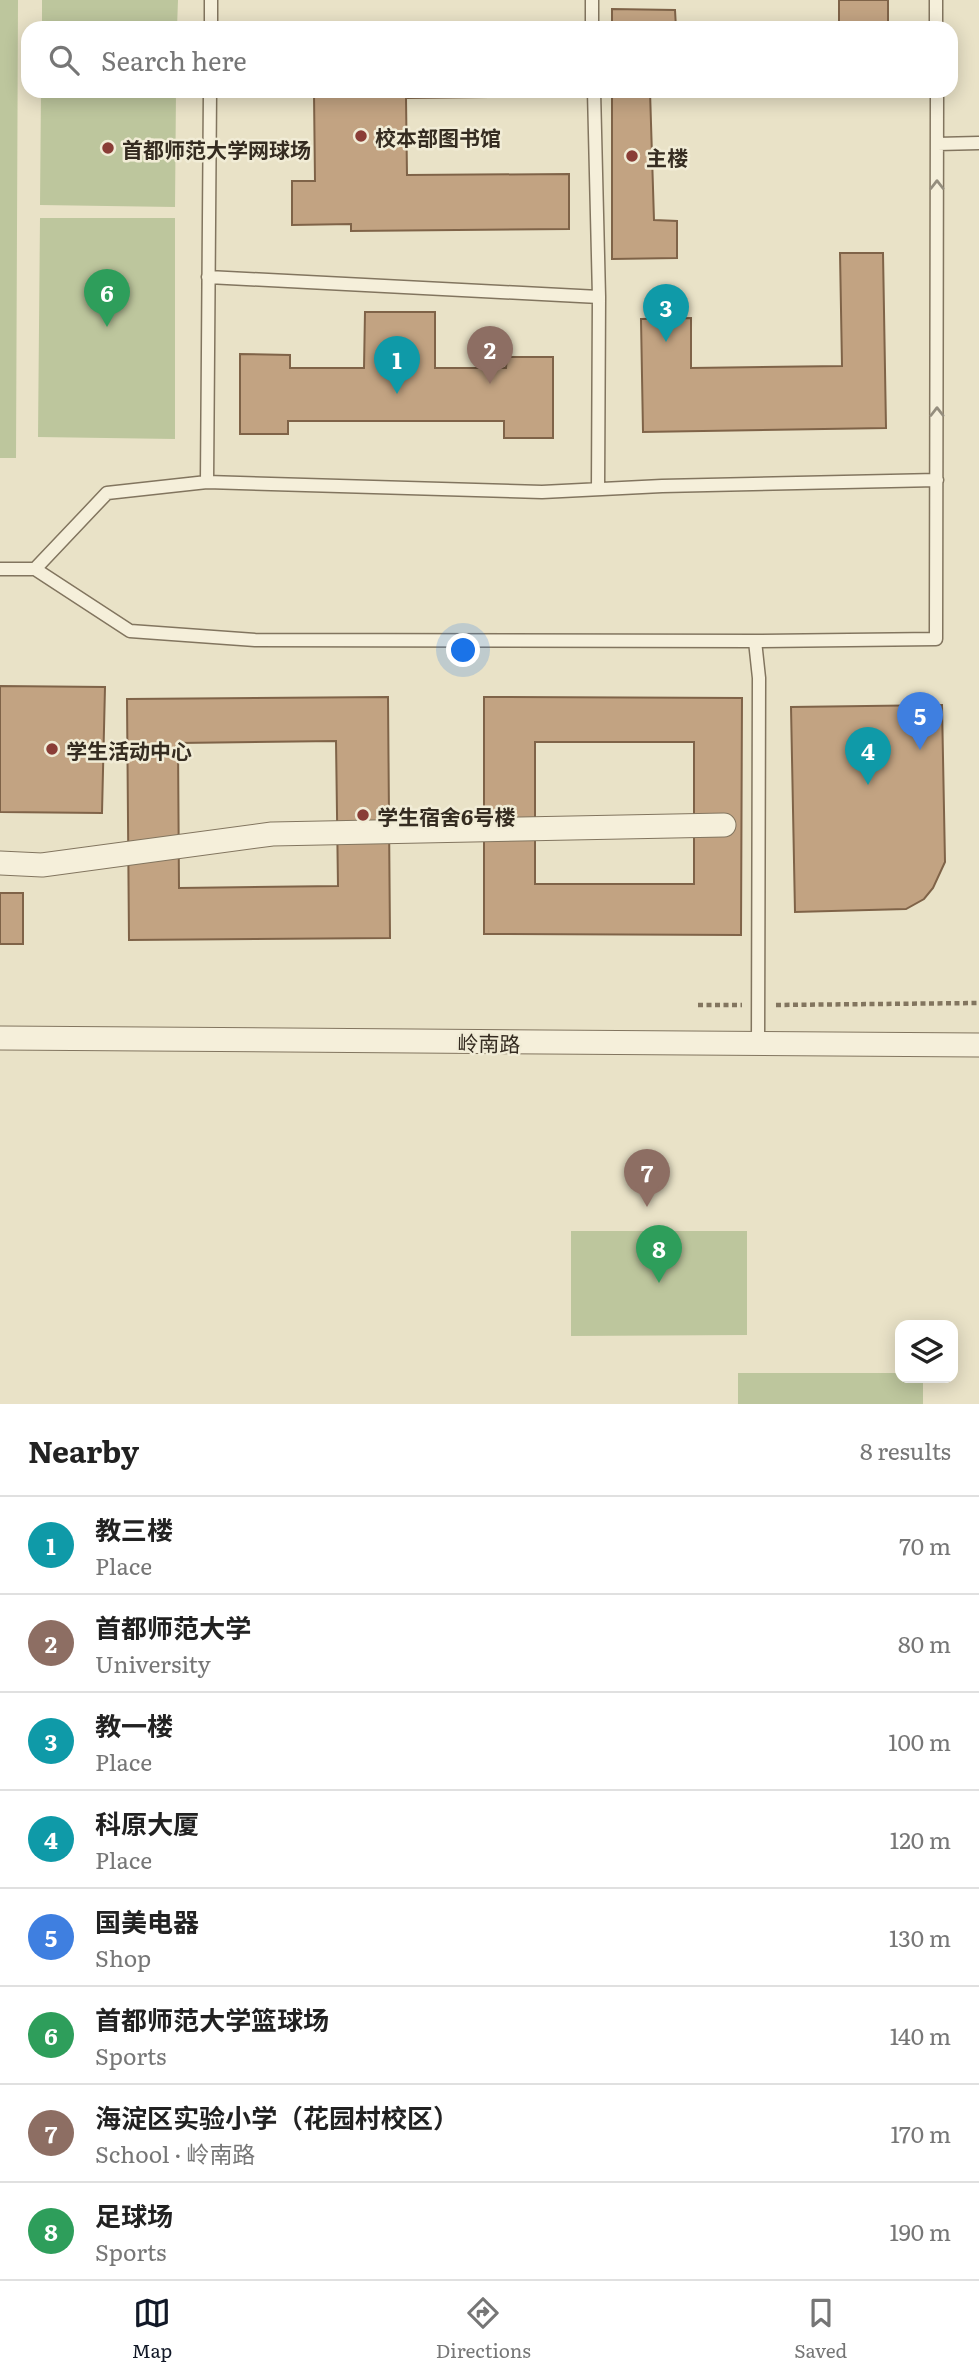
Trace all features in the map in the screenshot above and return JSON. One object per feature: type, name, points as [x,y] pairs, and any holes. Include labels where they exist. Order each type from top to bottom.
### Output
[{"type":"street","points":[[0,863],[42,865],[272,834],[724,825]]},
{"type":"street","name":"岭南路","points":[[0,1038],[979,1045]]},
{"type":"lane","points":[[211,0],[211,21]]},
{"type":"lane","points":[[592,0],[592,21]]},
{"type":"lane","points":[[936,0],[936,21]]},
{"type":"lane","points":[[206,482],[210,98]]},
{"type":"lane","points":[[594,98],[599,297],[598,489]]},
{"type":"lane","points":[[0,569],[35,569],[131,631],[255,640],[936,639],[937,98]]},
{"type":"lane","points":[[937,144],[979,143]]},
{"type":"lane","points":[[208,277],[599,297]]},
{"type":"lane","points":[[35,569],[107,493],[206,482],[542,492],[937,480]]},
{"type":"lane","points":[[755,641],[759,678],[758,1045]]},
{"type":"path","points":[[698,1005],[979,1003]]},
{"type":"green space","points":[[0,0],[18,0],[16,458],[0,458]]},
{"type":"green space","points":[[42,0],[178,0],[177,21],[42,21]]},
{"type":"green space","name":"首都师范大学网球场","points":[[41,98],[176,98],[175,207],[40,205]]},
{"type":"green space","points":[[40,218],[175,218],[175,439],[38,437]]},
{"type":"green space","points":[[571,1231],[747,1231],[747,1335],[571,1336]]},
{"type":"green space","points":[[738,1373],[895,1373],[895,1383],[923,1383],[923,1404],[738,1404]]},
{"type":"building","points":[[839,0],[888,0],[888,21],[839,21]]},
{"type":"building","points":[[612,9],[675,10],[676,21],[612,21]]},
{"type":"building","name":"校本部图书馆","points":[[314,98],[406,98],[407,175],[569,174],[569,229],[351,231],[351,224],[292,225],[292,181],[315,181]]},
{"type":"building","name":"主楼","points":[[612,98],[650,98],[654,220],[677,221],[677,258],[612,259]]},
{"type":"building","points":[[840,253],[883,253],[886,428],[643,432],[641,319],[691,318],[691,368],[842,366]]},
{"type":"building","points":[[365,312],[435,312],[435,368],[506,368],[507,357],[553,357],[553,438],[504,438],[504,421],[288,421],[288,434],[240,434],[240,354],[290,355],[290,368],[364,368]]},
{"type":"building","name":"学生活动中心","points":[[0,686],[105,687],[102,813],[0,812]]},
{"type":"building","name":"学生宿舍6号楼","points":[[388,697],[390,938],[129,940],[127,699]],"holes":[[[336,741],[338,886],[179,888],[178,743]]]},
{"type":"building","points":[[484,697],[742,698],[741,935],[484,934]],"holes":[[[535,742],[694,742],[694,884],[535,884]]]},
{"type":"building","points":[[942,705],[945,862],[933,888],[924,899],[906,909],[795,912],[791,707]]},
{"type":"building","points":[[0,893],[23,893],[23,944],[0,944]]},
{"type":"place","name":"校本部图书馆","points":[[361,136]]},
{"type":"place","name":"首都师范大学网球场","points":[[108,148]]},
{"type":"place","name":"主楼","points":[[632,156]]},
{"type":"place","name":"首都师范大学篮球场","points":[[107,327]]},
{"type":"place","name":"教一楼","points":[[666,342]]},
{"type":"place","name":"首都师范大学","points":[[490,384]]},
{"type":"place","name":"教三楼","points":[[397,394]]},
{"type":"place","name":"学生活动中心","points":[[52,749]]},
{"type":"place","name":"国美电器","points":[[920,750]]},
{"type":"place","name":"科原大厦","points":[[868,785]]},
{"type":"place","name":"学生宿舍6号楼","points":[[363,815]]},
{"type":"place","name":"海淀区实验小学（花园村校区）","points":[[647,1207]]},
{"type":"place","name":"足球场","points":[[659,1283]]}]
